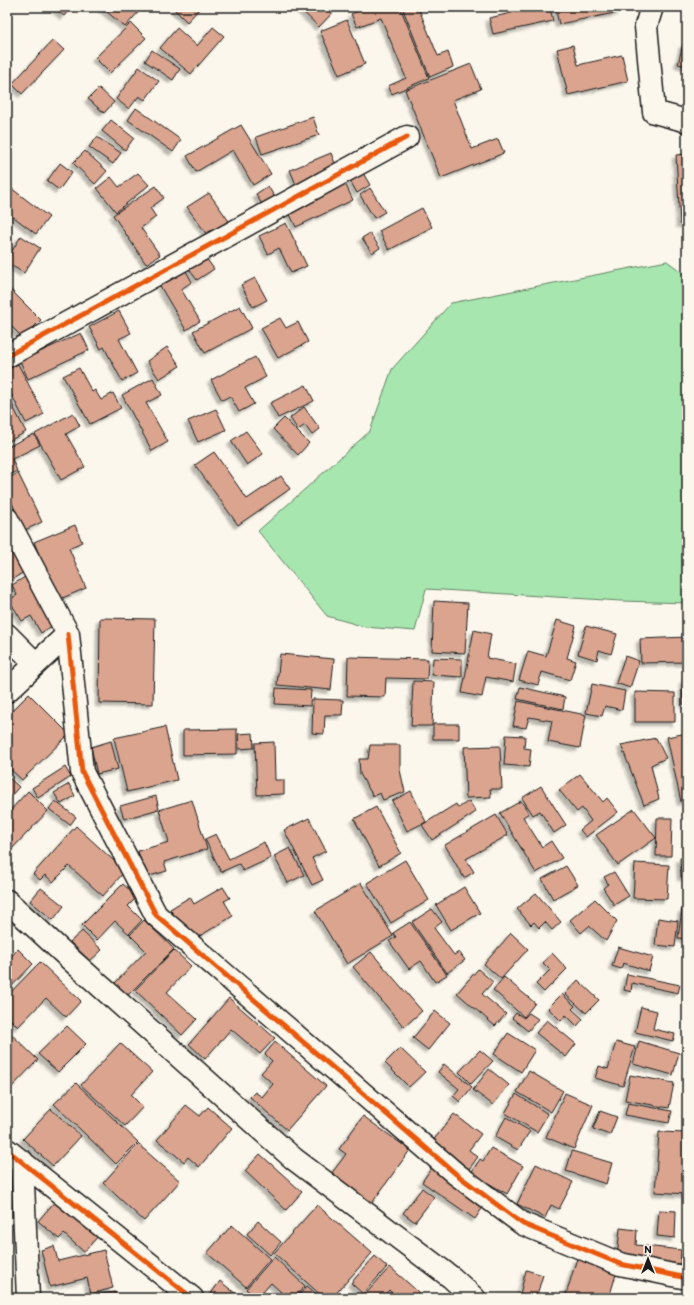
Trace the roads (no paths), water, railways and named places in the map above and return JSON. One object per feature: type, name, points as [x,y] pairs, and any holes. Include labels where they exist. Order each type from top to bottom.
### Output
[{"type":"street","points":[[652,7],[646,26],[654,112],[687,121]]},
{"type":"street","points":[[7,356],[407,137]]},
{"type":"street","points":[[7,519],[68,634],[82,772],[156,915],[456,1174],[523,1224],[620,1264],[687,1278]]},
{"type":"street","points":[[7,691],[68,634]]},
{"type":"street","points":[[7,635],[36,664]]},
{"type":"street","points":[[7,901],[294,1158],[452,1278],[474,1298]]},
{"type":"street","points":[[15,1156],[28,1298]]},
{"type":"street","points":[[15,1156],[192,1298]]}]
